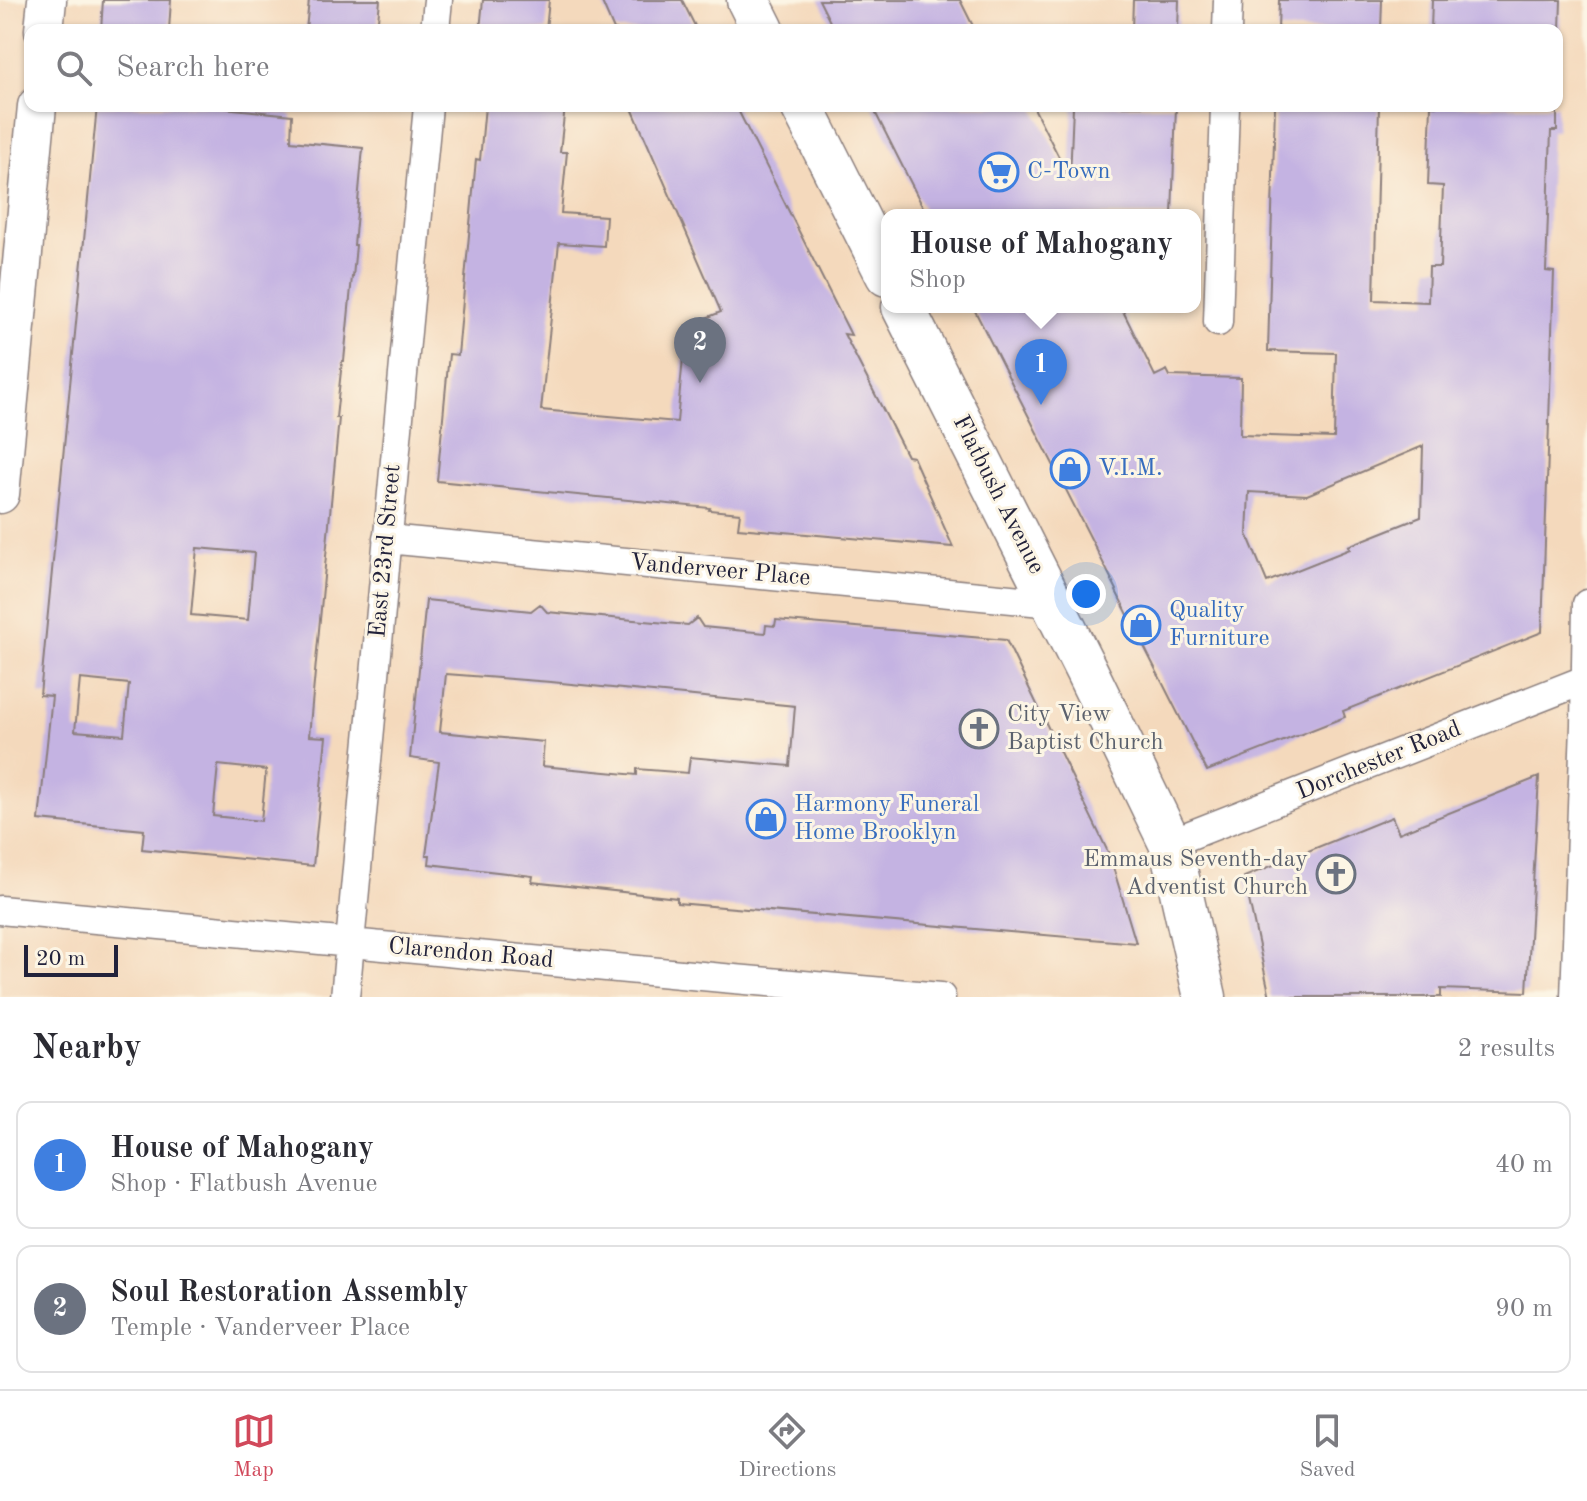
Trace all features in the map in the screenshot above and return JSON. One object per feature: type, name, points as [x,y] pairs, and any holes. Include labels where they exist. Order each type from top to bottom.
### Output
[{"type":"main road","points":[[748,0],[760,24]]},
{"type":"main road","points":[[805,112],[881,263]]},
{"type":"main road","name":"Flatbush Avenue","points":[[906,313],[1170,843],[1205,997]]},
{"type":"street","points":[[45,24],[47,0]]},
{"type":"street","points":[[436,24],[438,0]]},
{"type":"street","points":[[1227,24],[1228,0]]},
{"type":"street","points":[[0,494],[36,112]]},
{"type":"street","name":"East 23rd Street","points":[[345,997],[427,112]]},
{"type":"street","points":[[1218,322],[1225,112]]},
{"type":"street","name":"Vanderveer Place","points":[[387,539],[1053,603]]},
{"type":"street","points":[[1575,997],[1587,604]]},
{"type":"street","name":"Dorchester Road","points":[[1170,843],[1586,679]]},
{"type":"street","name":"Clarendon Road","points":[[0,910],[350,942],[722,988],[941,997]]},
{"type":"building","points":[[103,0],[171,0],[169,24],[101,24]]},
{"type":"building","points":[[309,0],[380,0],[378,24],[307,24]]},
{"type":"building","points":[[483,0],[549,0],[547,24],[481,24]]},
{"type":"building","points":[[601,0],[682,0],[694,24],[611,24]]},
{"type":"building","points":[[819,0],[960,0],[972,24],[831,24]]},
{"type":"building","points":[[1133,0],[1179,0],[1178,24],[1132,24]]},
{"type":"building","points":[[1279,0],[1382,0],[1381,24],[1278,24]]},
{"type":"building","points":[[1432,0],[1561,0],[1560,24],[1431,24]]},
{"type":"building","points":[[96,112],[263,112],[292,115],[291,141],[363,148],[309,736],[326,737],[313,866],[142,849],[144,830],[39,820],[52,696],[40,695]],"holes":[[[197,548],[254,553],[248,620],[191,615]],[[80,679],[129,684],[124,735],[75,731]],[[218,765],[266,770],[261,821],[213,816]]]},
{"type":"building","points":[[484,112],[564,112],[560,152],[567,152],[561,213],[606,216],[604,246],[559,243],[541,410],[677,422],[686,326],[721,312],[634,112],[739,112],[851,335],[844,334],[907,456],[913,457],[953,547],[738,528],[740,513],[710,508],[437,481],[449,354],[458,355],[476,159],[480,160]]},
{"type":"building","points":[[875,112],[1036,112],[1070,179],[1073,112],[1176,112],[1172,209],[924,209]]},
{"type":"building","points":[[1275,112],[1379,112],[1374,300],[1428,302],[1429,267],[1440,267],[1443,186],[1428,185],[1431,112],[1557,112],[1557,131],[1551,131],[1546,271],[1554,272],[1542,632],[1343,711],[1345,717],[1207,771],[976,313],[1124,313],[1155,376],[1167,370],[1170,376],[1241,378],[1240,435],[1334,438],[1336,353],[1268,351]],"holes":[[[1423,446],[1421,517],[1348,546],[1350,549],[1267,582],[1247,534],[1249,492],[1307,495]]]},
{"type":"building","points":[[426,600],[531,611],[540,604],[547,612],[688,625],[697,618],[703,627],[765,633],[766,625],[775,626],[776,620],[1006,640],[1109,854],[1136,943],[677,903],[677,898],[532,882],[533,876],[429,864],[430,855],[426,855],[439,762],[410,758]],"holes":[[[446,674],[795,706],[790,766],[690,757],[688,773],[637,769],[637,775],[542,766],[544,742],[440,732]]]},
{"type":"building","points":[[1539,777],[1527,992],[1441,989],[1441,997],[1270,997],[1244,877],[1392,817],[1399,833]]},
{"type":"place","name":"C-Town","points":[[999,172]]},
{"type":"place","name":"Soul Restoration Assembly","points":[[700,383]]},
{"type":"place","name":"House of Mahogany","points":[[1041,405]]},
{"type":"place","name":"V.I.M.","points":[[1070,469]]},
{"type":"place","name":"Quality Furniture","points":[[1141,625]]},
{"type":"place","name":"City View Baptist Church","points":[[979,729]]},
{"type":"place","name":"Harmony Funeral Home Brooklyn","points":[[766,819]]},
{"type":"place","name":"Emmaus Seventh-day Adventist Church","points":[[1336,874]]}]
